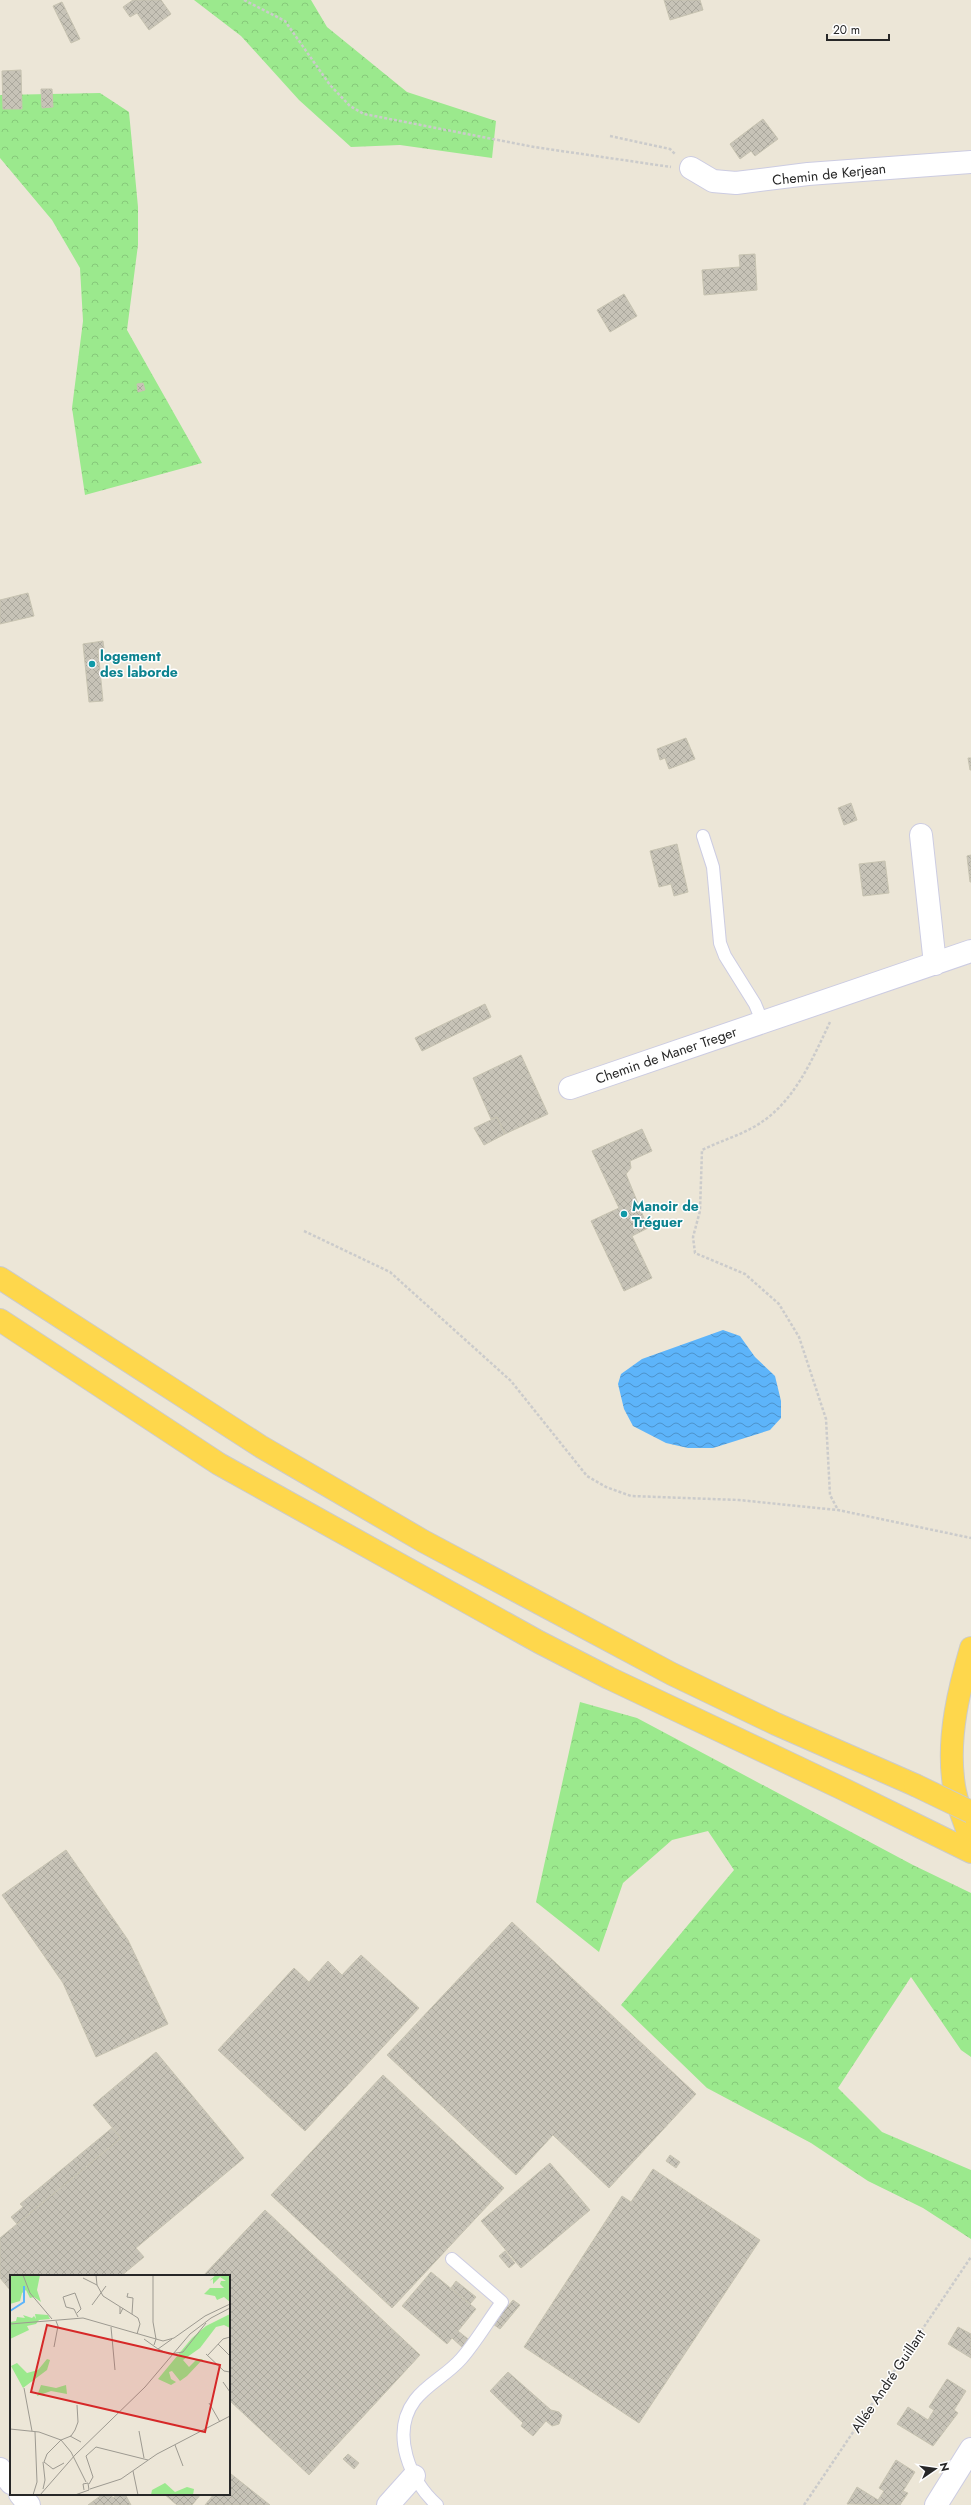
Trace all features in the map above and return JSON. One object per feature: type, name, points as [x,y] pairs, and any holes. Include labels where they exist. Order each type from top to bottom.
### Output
[{"type":"highway","points":[[0,1278],[260,1446],[423,1541],[672,1674],[776,1724],[915,1785],[971,1812]]},
{"type":"highway","points":[[0,1320],[219,1464],[539,1642],[616,1682],[841,1788],[971,1852]]},
{"type":"highway","points":[[971,1648],[958,1705],[952,1746],[953,1778],[956,1798],[971,1840]]},
{"type":"street","name":"Chemin de Kerjean","points":[[691,168],[713,180],[736,184],[808,174],[971,162]]},
{"type":"street","points":[[921,834],[935,964]]},
{"type":"street","name":"Chemin de Maner Treger","points":[[570,1088],[762,1021],[971,951]]},
{"type":"street","points":[[936,2505],[971,2449]]},
{"type":"street","points":[[0,2470],[10,2482]]},
{"type":"street","points":[[388,2505],[414,2476]]},
{"type":"street","points":[[21,2495],[29,2505]]},
{"type":"lane","points":[[703,836],[713,868],[720,943],[725,956],[755,1004],[762,1021]]},
{"type":"lane","points":[[437,2505],[414,2476],[407,2458],[404,2441],[406,2421],[410,2408],[420,2395],[460,2360],[502,2302],[452,2259]]},
{"type":"path","points":[[244,0],[286,21],[330,84],[350,106],[364,114],[534,147],[691,168]]},
{"type":"path","points":[[610,136],[670,150],[691,168]]},
{"type":"path","points":[[838,1510],[830,1495],[826,1419],[799,1337],[779,1304],[745,1274],[695,1253],[693,1237],[700,1211],[702,1150],[751,1129],[782,1106],[800,1081],[844,993]]},
{"type":"path","points":[[304,1231],[390,1272],[511,1381],[538,1412],[560,1443],[587,1476],[606,1487],[631,1496],[739,1500],[838,1510],[971,1538]]},
{"type":"path","name":"Allée André Guillant","points":[[804,2505],[971,2257]]},
{"type":"green space","points":[[194,0],[311,0],[327,27],[407,92],[496,121],[492,158],[400,145],[351,147],[299,100],[241,36]]},
{"type":"green space","points":[[100,93],[129,112],[138,207],[138,245],[127,330],[202,463],[85,495],[72,408],[83,321],[80,268],[52,220],[0,158],[0,95]]},
{"type":"green space","points":[[580,1702],[637,1718],[913,1865],[971,1893],[971,2057],[961,2050],[911,1977],[838,2088],[882,2132],[971,2170],[971,2239],[923,2208],[868,2181],[811,2143],[707,2088],[621,2005],[734,1870],[708,1831],[672,1840],[623,1883],[599,1952],[536,1902]]},
{"type":"water","points":[[723,1330],[740,1336],[755,1357],[775,1376],[781,1401],[781,1418],[770,1430],[713,1448],[688,1448],[666,1443],[633,1426],[624,1409],[618,1384],[621,1374],[642,1359]]},
{"type":"building","points":[[133,0],[161,0],[171,14],[149,30],[137,13],[130,17],[123,7]]},
{"type":"building","points":[[664,0],[700,0],[703,10],[670,20]]},
{"type":"building","points":[[62,2],[80,39],[71,43],[53,6]]},
{"type":"building","points":[[21,70],[22,109],[3,109],[2,71]]},
{"type":"building","points":[[41,89],[52,89],[53,107],[42,108]]},
{"type":"building","points":[[763,119],[778,139],[755,156],[751,151],[740,159],[730,144]]},
{"type":"building","points":[[755,254],[757,290],[704,295],[702,270],[740,267],[739,255]]},
{"type":"building","points":[[624,294],[637,316],[610,332],[597,310]]},
{"type":"building","points":[[143,383],[145,390],[138,392],[137,384]]},
{"type":"building","points":[[28,593],[34,616],[0,624],[0,600]]},
{"type":"building","name":"logement des laborde","points":[[103,641],[104,649],[98,650],[103,701],[89,702],[83,644]]},
{"type":"building","points":[[686,738],[695,759],[669,769],[665,758],[660,760],[657,749]]},
{"type":"building","points":[[968,758],[971,758],[971,770],[970,770]]},
{"type":"building","points":[[851,803],[857,820],[844,825],[838,808]]},
{"type":"building","points":[[677,844],[688,892],[674,896],[671,884],[659,887],[650,851]]},
{"type":"building","points":[[971,855],[971,882],[970,882],[967,856]]},
{"type":"building","points":[[885,861],[889,893],[863,896],[859,864]]},
{"type":"building","points":[[485,1004],[491,1017],[422,1051],[415,1038]]},
{"type":"building","points":[[521,1055],[548,1114],[505,1134],[497,1117],[491,1119],[473,1078]]},
{"type":"building","points":[[497,1117],[505,1134],[484,1145],[474,1128]]},
{"type":"building","name":"Manoir de Tréguer","points":[[642,1129],[652,1151],[630,1161],[631,1168],[626,1174],[648,1228],[632,1236],[652,1278],[624,1291],[591,1221],[619,1208],[592,1151]]},
{"type":"building","points":[[66,1850],[128,1940],[168,2024],[96,2057],[63,1983],[2,1895]]},
{"type":"building","points":[[512,1922],[696,2094],[609,2188],[553,2135],[516,2175],[387,2055]]},
{"type":"building","points":[[361,1955],[419,2008],[305,2131],[218,2050],[294,1968],[309,1982],[328,1961],[342,1975]]},
{"type":"building","points":[[156,2052],[244,2158],[136,2248],[144,2257],[122,2275],[10,2275],[10,2290],[0,2278],[0,2238],[121,2138],[93,2105]]},
{"type":"building","points":[[383,2075],[504,2188],[392,2308],[271,2195]]},
{"type":"building","points":[[112,2128],[121,2138],[17,2224],[11,2217],[23,2207],[20,2204]]},
{"type":"building","points":[[670,2155],[680,2162],[676,2168],[666,2161]]},
{"type":"building","points":[[550,2163],[590,2210],[521,2268],[481,2221]]},
{"type":"building","points":[[653,2169],[760,2240],[639,2423],[524,2347],[622,2196],[631,2202]]},
{"type":"building","points":[[265,2210],[420,2355],[309,2475],[230,2401],[230,2275],[204,2275]]},
{"type":"building","points":[[505,2251],[515,2263],[509,2268],[499,2256]]},
{"type":"building","points":[[431,2272],[476,2309],[458,2331],[468,2339],[462,2347],[452,2338],[447,2344],[402,2306]]},
{"type":"building","points":[[456,2281],[476,2297],[470,2304],[451,2288]]},
{"type":"building","points":[[513,2300],[520,2305],[500,2329],[493,2324]]},
{"type":"building","points":[[958,2327],[971,2334],[971,2358],[948,2344]]},
{"type":"building","points":[[508,2372],[551,2410],[559,2412],[562,2415],[559,2424],[552,2426],[546,2421],[533,2436],[521,2426],[523,2423],[490,2391]]},
{"type":"building","points":[[947,2379],[966,2391],[954,2410],[958,2413],[933,2446],[897,2424],[908,2407],[928,2420],[934,2410],[929,2407]]},
{"type":"building","points":[[348,2454],[359,2463],[354,2469],[343,2459]]},
{"type":"building","points":[[896,2460],[915,2472],[903,2491],[908,2493],[900,2505],[847,2504],[857,2487],[878,2500],[884,2491],[879,2488]]},
{"type":"building","points":[[231,2474],[270,2505],[205,2505],[213,2495],[230,2495]]},
{"type":"building","points":[[102,2495],[111,2495],[113,2498],[117,2495],[126,2495],[131,2505],[88,2505]]},
{"type":"building","points":[[165,2495],[200,2495],[192,2505],[177,2505]]},
{"type":"place","name":"logement des laborde","points":[[92,664]]},
{"type":"place","name":"Manoir de Tréguer","points":[[624,1214]]}]
